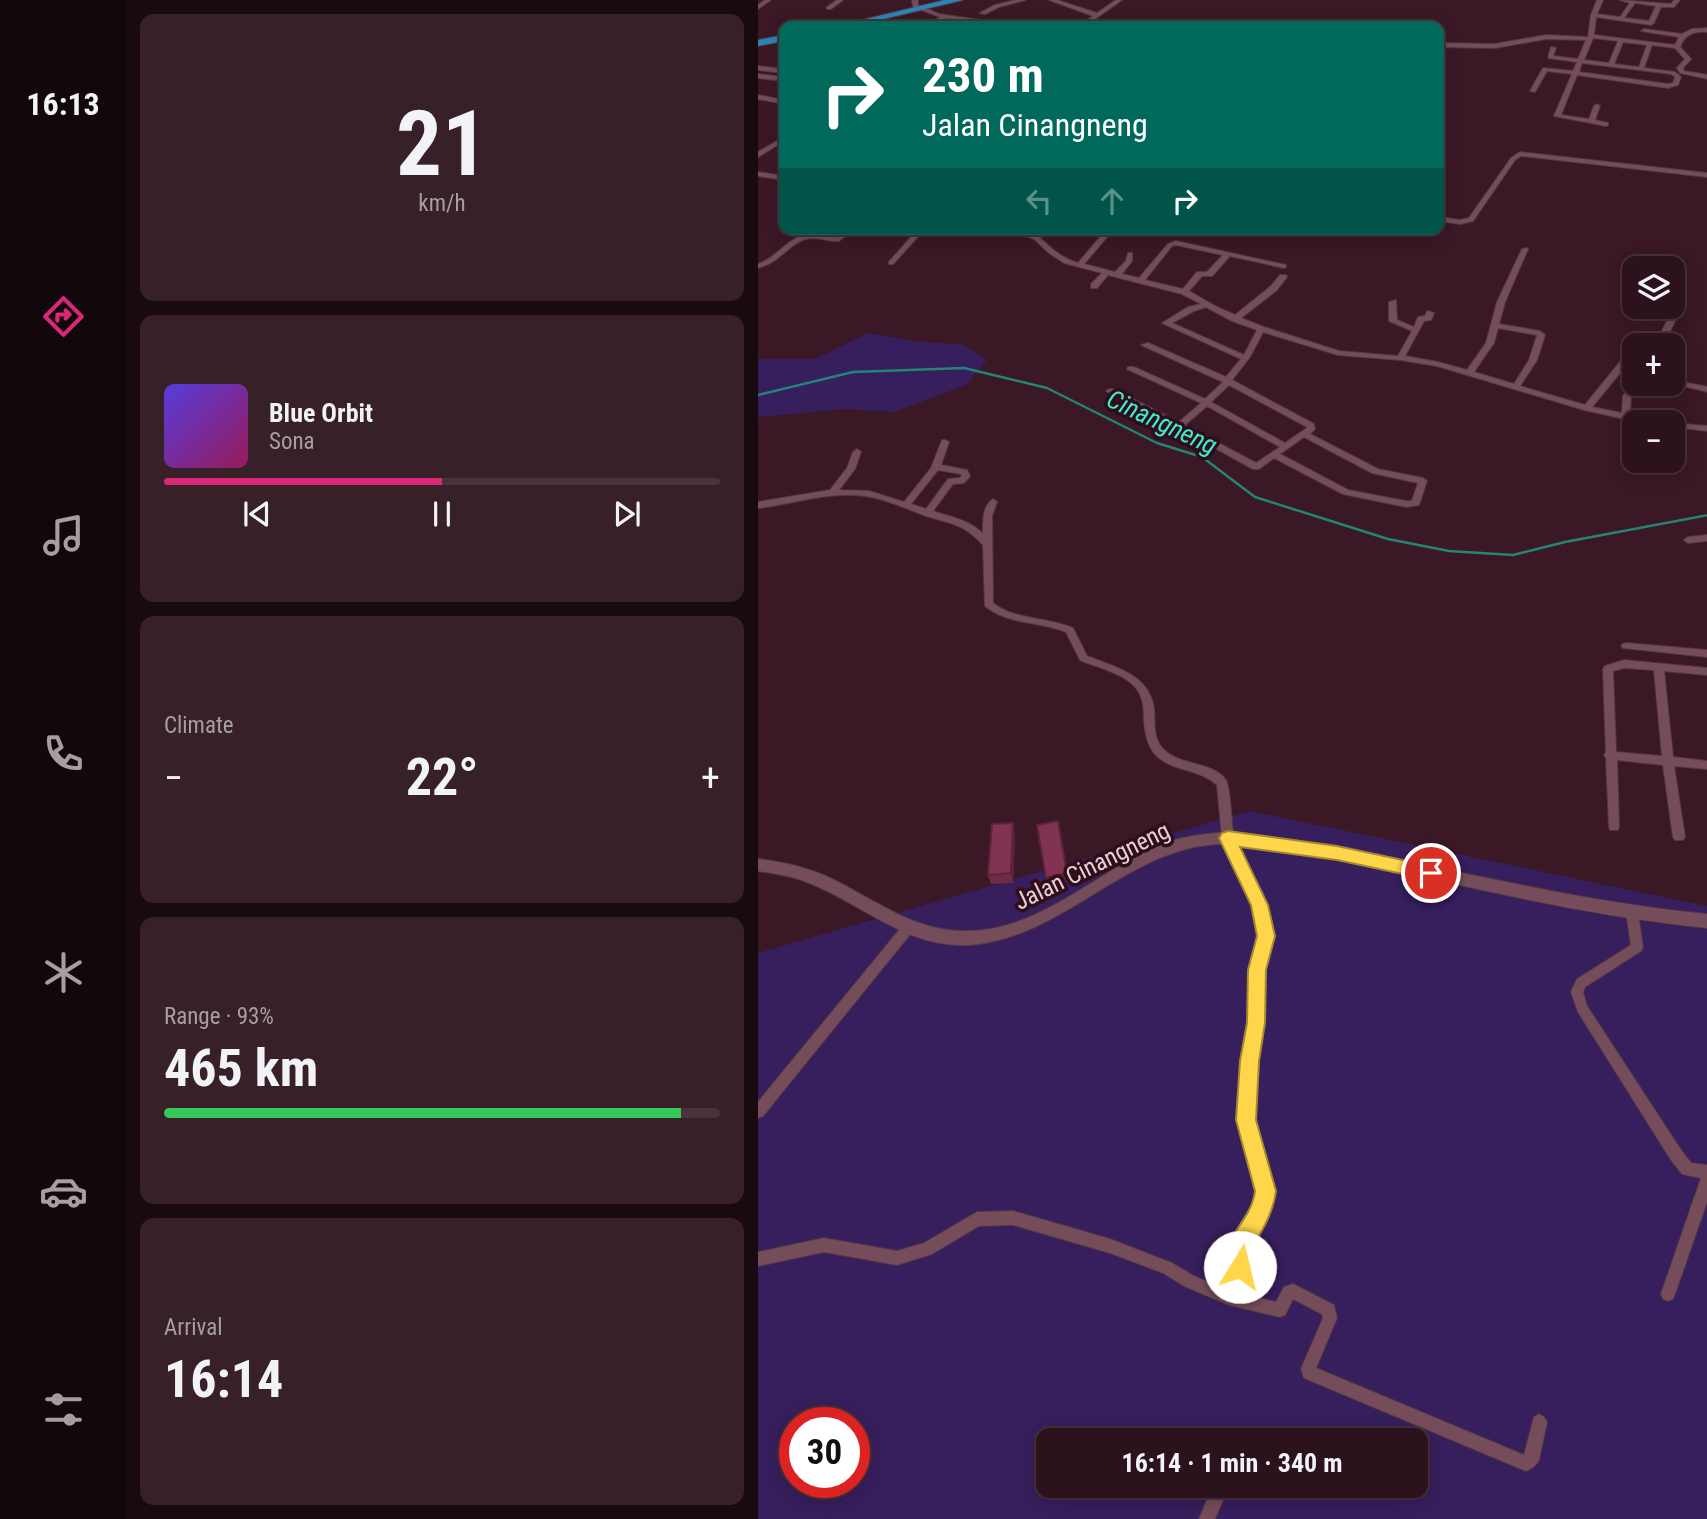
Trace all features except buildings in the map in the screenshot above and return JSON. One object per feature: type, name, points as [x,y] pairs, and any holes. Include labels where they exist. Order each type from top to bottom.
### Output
[{"type":"highway","points":[[866,21],[958,0]]},
{"type":"highway","points":[[758,43],[779,38]]},
{"type":"street","points":[[758,8],[768,0]]},
{"type":"street","points":[[829,8],[840,0]]},
{"type":"street","points":[[915,0],[915,6],[921,10],[944,17],[979,21]]},
{"type":"street","points":[[983,13],[997,6],[1023,0]]},
{"type":"street","points":[[1052,0],[1096,15]]},
{"type":"street","points":[[1092,21],[1096,15],[1119,0]]},
{"type":"street","points":[[1600,0],[1594,15],[1591,38],[1557,116],[1606,124]]},
{"type":"street","points":[[1623,0],[1672,6],[1677,0]]},
{"type":"street","points":[[1621,19],[1633,2]]},
{"type":"street","points":[[1594,15],[1651,23],[1659,5]]},
{"type":"street","points":[[938,21],[944,17]]},
{"type":"street","points":[[1644,31],[1682,36],[1696,30],[1707,30]]},
{"type":"street","points":[[1677,47],[1682,36]]},
{"type":"street","points":[[1444,45],[1495,46],[1546,37],[1621,40],[1677,47],[1688,59],[1680,68],[1682,72],[1707,77]]},
{"type":"street","points":[[1611,65],[1621,40]]},
{"type":"street","points":[[1641,69],[1650,44]]},
{"type":"street","points":[[1533,91],[1545,69],[1668,86],[1676,84],[1678,77],[1673,73],[1550,57],[1553,48]]},
{"type":"street","points":[[758,68],[779,70]]},
{"type":"street","points":[[758,76],[779,78]]},
{"type":"street","points":[[758,97],[779,101]]},
{"type":"street","points":[[1591,122],[1597,106]]},
{"type":"street","points":[[758,155],[779,142]]},
{"type":"street","points":[[758,144],[772,146]]},
{"type":"street","points":[[1444,220],[1460,222],[1471,220],[1513,159],[1520,154],[1707,175]]},
{"type":"street","points":[[758,174],[779,176]]},
{"type":"street","points":[[758,266],[766,264],[803,237],[837,240],[843,235]]},
{"type":"street","points":[[891,262],[916,235]]},
{"type":"street","points":[[1030,235],[1036,237],[1059,258],[1079,266],[1185,292],[1235,319],[1338,353],[1400,358],[1470,372],[1622,416]]},
{"type":"street","points":[[1036,237],[1040,235]]},
{"type":"street","points":[[1079,266],[1105,235]]},
{"type":"street","points":[[1140,281],[1173,243],[1200,246],[1284,266]]},
{"type":"street","points":[[1470,372],[1487,349],[1501,302],[1525,249]]},
{"type":"street","points":[[1117,275],[1129,261],[1130,254]]},
{"type":"street","points":[[1185,292],[1200,274],[1209,274],[1228,254]]},
{"type":"street","points":[[1094,286],[1106,273]]},
{"type":"street","points":[[1235,319],[1284,277]]},
{"type":"street","points":[[1393,302],[1393,321],[1416,330]]},
{"type":"street","points":[[1207,305],[1191,309],[1166,323],[1245,358]]},
{"type":"street","points":[[1400,358],[1421,319],[1428,318],[1430,313]]},
{"type":"street","points":[[1495,325],[1539,334],[1530,366],[1516,386]]},
{"type":"street","points":[[1180,425],[1228,381],[1261,329]]},
{"type":"street","points":[[1110,391],[1180,425],[1256,467],[1311,429],[1307,423],[1228,381],[1145,345]]},
{"type":"street","points":[[1587,408],[1622,365]]},
{"type":"street","points":[[1131,369],[1205,402],[1286,447]]},
{"type":"street","points":[[1686,384],[1707,390]]},
{"type":"street","points":[[1685,426],[1707,429]]},
{"type":"street","points":[[1275,455],[1346,492],[1406,504],[1416,503],[1423,481],[1375,471],[1304,434]]},
{"type":"street","points":[[905,506],[936,467],[943,455],[945,442]]},
{"type":"street","points":[[834,491],[851,469],[857,452]]},
{"type":"street","points":[[927,513],[951,481],[961,481],[966,476],[964,472],[936,467]]},
{"type":"street","points":[[758,505],[783,503],[834,491],[869,494],[973,529],[987,544]]},
{"type":"street","points":[[993,502],[988,516],[988,604],[1003,614],[1062,625],[1074,636],[1083,658],[1114,669],[1138,684],[1149,699],[1149,733],[1162,755],[1176,764],[1211,775],[1222,783],[1228,838],[1265,929],[1257,970],[1256,1023],[1246,1120],[1266,1191],[1251,1230],[1234,1254],[1234,1261],[1240,1265],[1229,1298]]},
{"type":"street","points":[[1688,540],[1707,538]]},
{"type":"street","points":[[1627,646],[1707,653]]},
{"type":"street","points":[[1614,827],[1607,669],[1624,664],[1707,672]]},
{"type":"street","points":[[1659,668],[1679,837]]},
{"type":"street","points":[[1609,755],[1707,765]]},
{"type":"street","name":"Jalan Cinangneng","points":[[758,865],[799,872],[831,886],[888,920],[908,928],[944,936],[971,938],[1008,932],[1048,916],[1108,880],[1168,849],[1211,838],[1337,853],[1529,895],[1632,914],[1707,921]]},
{"type":"street","points":[[1632,914],[1637,947],[1581,983],[1577,992],[1582,1008],[1676,1155],[1687,1168],[1707,1175],[1668,1294]]},
{"type":"street","points":[[758,1112],[908,928]]},
{"type":"street","points":[[758,1259],[824,1245],[897,1258],[927,1249],[977,1219],[1013,1218],[1110,1246],[1167,1268],[1189,1281],[1229,1298],[1280,1310],[1289,1292],[1293,1291],[1324,1305],[1329,1310],[1330,1318],[1308,1369],[1309,1373],[1398,1412],[1526,1462],[1531,1460],[1539,1422]]},
{"type":"street","points":[[1207,1519],[1216,1498]]},
{"type":"shaded area","points":[[868,333],[913,341],[964,345],[987,360],[966,385],[894,412],[844,409],[758,417],[758,359],[815,359]]},
{"type":"shaded area","points":[[1250,811],[1707,906],[1707,1519],[758,1519],[758,953]]},
{"type":"waterway","name":"Cinangneng","points":[[758,395],[853,372],[964,368],[1047,388],[1157,443],[1202,457],[1255,497],[1388,539],[1449,551],[1513,555],[1565,542],[1708,515]]},
{"type":"route","points":[[1240,1267],[1233,1259],[1234,1254],[1251,1230],[1266,1191],[1246,1120],[1247,1087],[1256,1023],[1257,970],[1266,936],[1260,905],[1228,838],[1337,853],[1431,873]]}]
